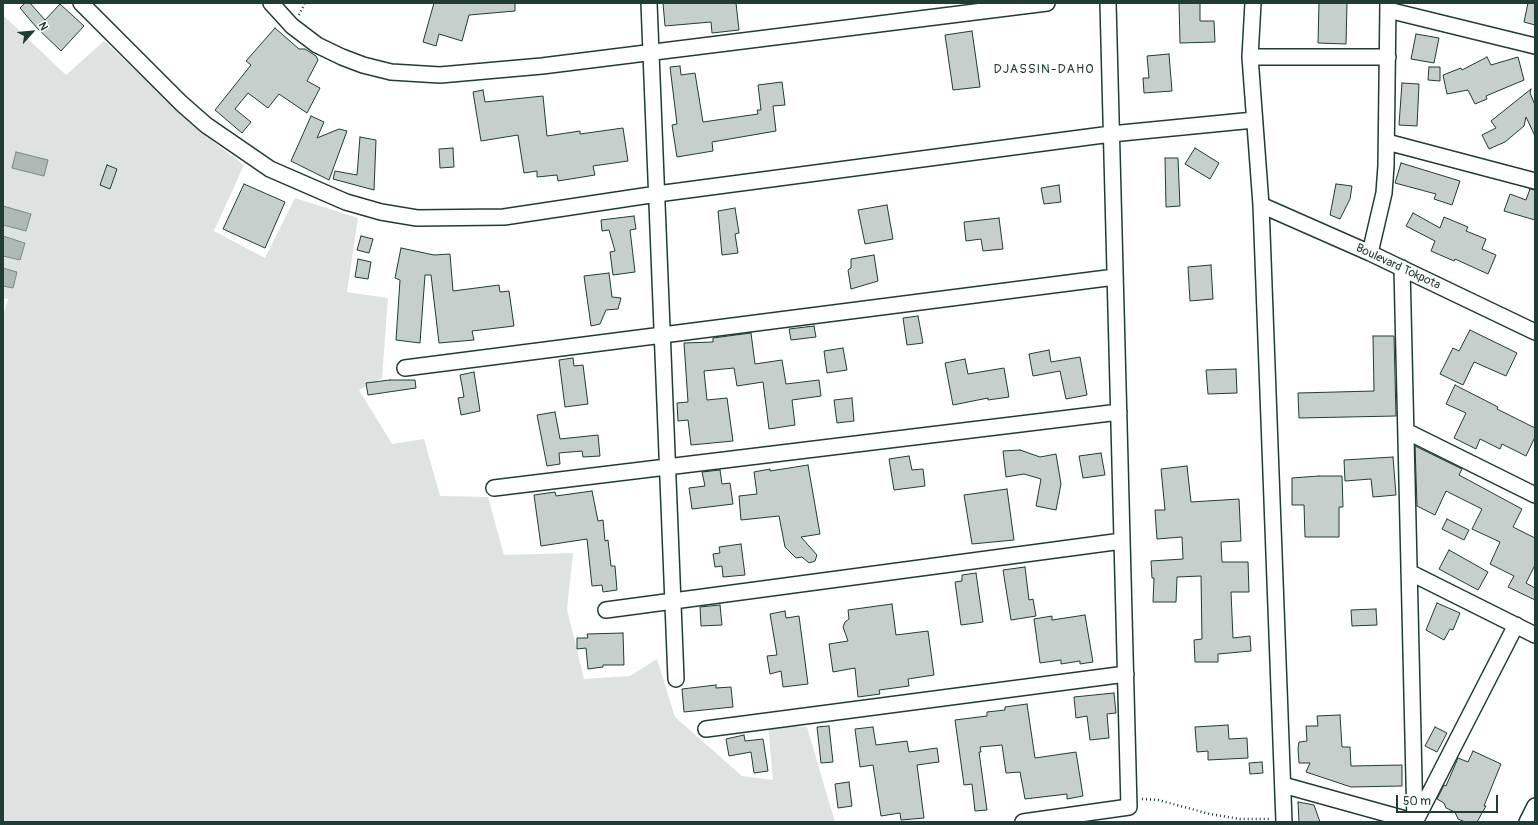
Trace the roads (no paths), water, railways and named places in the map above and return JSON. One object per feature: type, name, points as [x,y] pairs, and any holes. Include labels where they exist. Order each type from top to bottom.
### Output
[{"type":"street","points":[[80,3],[181,103],[206,125],[270,169],[346,202],[381,212],[417,218],[504,217],[657,194],[1111,134],[1254,120]]},
{"type":"street","points":[[271,3],[292,26],[317,45],[363,65],[391,72],[440,75],[542,66],[1048,3]]},
{"type":"street","points":[[649,3],[676,679]]},
{"type":"street","points":[[1023,822],[1129,807],[1108,3]]},
{"type":"street","points":[[1253,3],[1250,57],[1261,205],[1284,821]]},
{"type":"street","points":[[1370,253],[1384,193],[1387,142],[1388,6],[1535,46]]},
{"type":"street","points":[[1250,57],[1388,57]]},
{"type":"street","points":[[1387,142],[1535,181]]},
{"type":"street","name":"Boulevard Tokpota","points":[[1261,205],[1370,253],[1535,332]]},
{"type":"street","points":[[1402,268],[1415,822]]},
{"type":"street","points":[[406,368],[1115,277]]},
{"type":"street","points":[[494,488],[1119,412]]},
{"type":"street","points":[[1406,430],[1535,495]]},
{"type":"street","points":[[606,610],[1122,541]]},
{"type":"street","points":[[1409,572],[1535,635]]},
{"type":"street","points":[[1415,822],[1516,625]]},
{"type":"street","points":[[706,729],[1126,674]]},
{"type":"street","points":[[1283,785],[1415,822]]},
{"type":"street","points":[[1527,822],[1535,806]]},
{"type":"district","name":"DJASSIN-DAHO","points":[[1044,70]]}]
